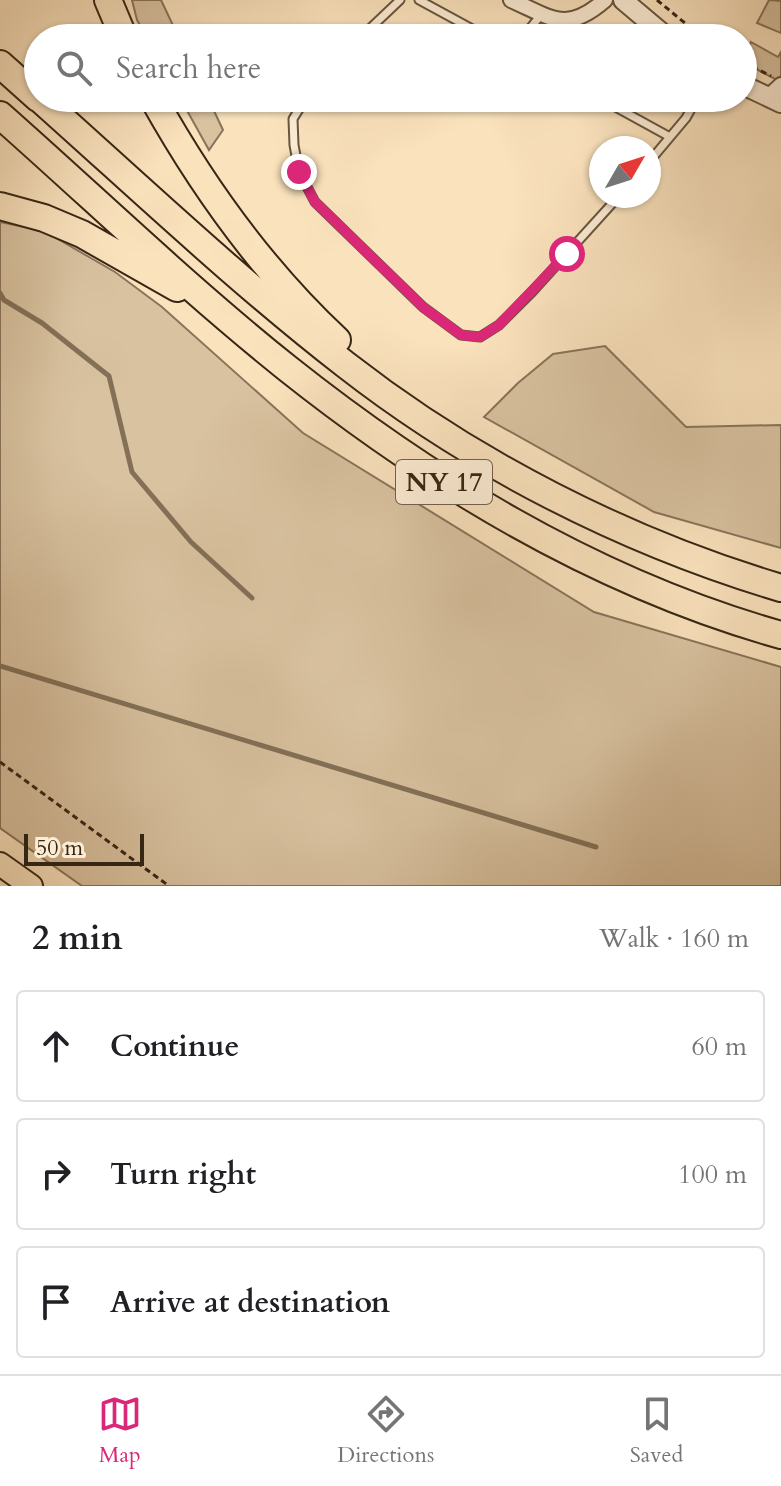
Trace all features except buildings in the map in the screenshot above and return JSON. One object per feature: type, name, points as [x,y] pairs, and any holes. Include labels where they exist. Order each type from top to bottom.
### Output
[{"type":"highway","points":[[108,0],[118,24]]},
{"type":"highway","name":"NY 17","points":[[0,64],[24,85]]},
{"type":"highway","name":"NY 17","points":[[54,112],[294,322],[347,365],[422,418],[498,465],[625,530],[690,557],[781,588]]},
{"type":"highway","points":[[161,112],[204,185],[261,257],[333,336],[422,418]]},
{"type":"highway","name":"NY 17","points":[[0,115],[222,312],[334,404],[453,488],[570,552],[630,580],[781,635]]},
{"type":"highway","points":[[0,206],[44,218],[82,234],[222,312]]},
{"type":"main road","points":[[0,864],[31,886]]},
{"type":"street","points":[[511,0],[557,20],[576,21],[605,0]]},
{"type":"street","points":[[623,0],[651,24]]},
{"type":"street","points":[[757,87],[777,91]]},
{"type":"lane","points":[[375,24],[400,0]]},
{"type":"lane","points":[[419,0],[463,24]]},
{"type":"lane","points":[[533,24],[542,13]]},
{"type":"lane","points":[[297,112],[293,119],[299,172],[315,202],[423,307],[461,335],[480,337],[499,325],[608,208]]},
{"type":"lane","points":[[624,112],[670,137]]},
{"type":"lane","points":[[661,148],[689,112]]},
{"type":"path","points":[[657,0],[686,24]]},
{"type":"path","points":[[757,74],[777,91]]},
{"type":"path","points":[[0,762],[169,886]]},
{"type":"shaded area","points":[[132,0],[161,0],[172,24],[139,24]]},
{"type":"shaded area","points":[[769,0],[781,1],[781,33],[757,23]]},
{"type":"shaded area","points":[[757,45],[778,57],[781,52],[781,76],[777,80],[757,69]]},
{"type":"shaded area","points":[[188,112],[215,112],[223,130],[209,150]]},
{"type":"shaded area","points":[[0,222],[44,231],[115,272],[162,307],[303,433],[594,612],[781,667],[781,886],[82,886],[0,828]]},
{"type":"shaded area","points":[[605,346],[686,427],[781,425],[781,548],[654,512],[484,417],[553,354]]},
{"type":"waterway","points":[[0,293],[4,300],[42,323],[109,376],[132,472],[191,542],[252,598]]},
{"type":"waterway","points":[[0,666],[596,847]]},
{"type":"route","points":[[299,172],[315,202],[423,307],[461,335],[480,337],[499,325],[567,254]]}]
